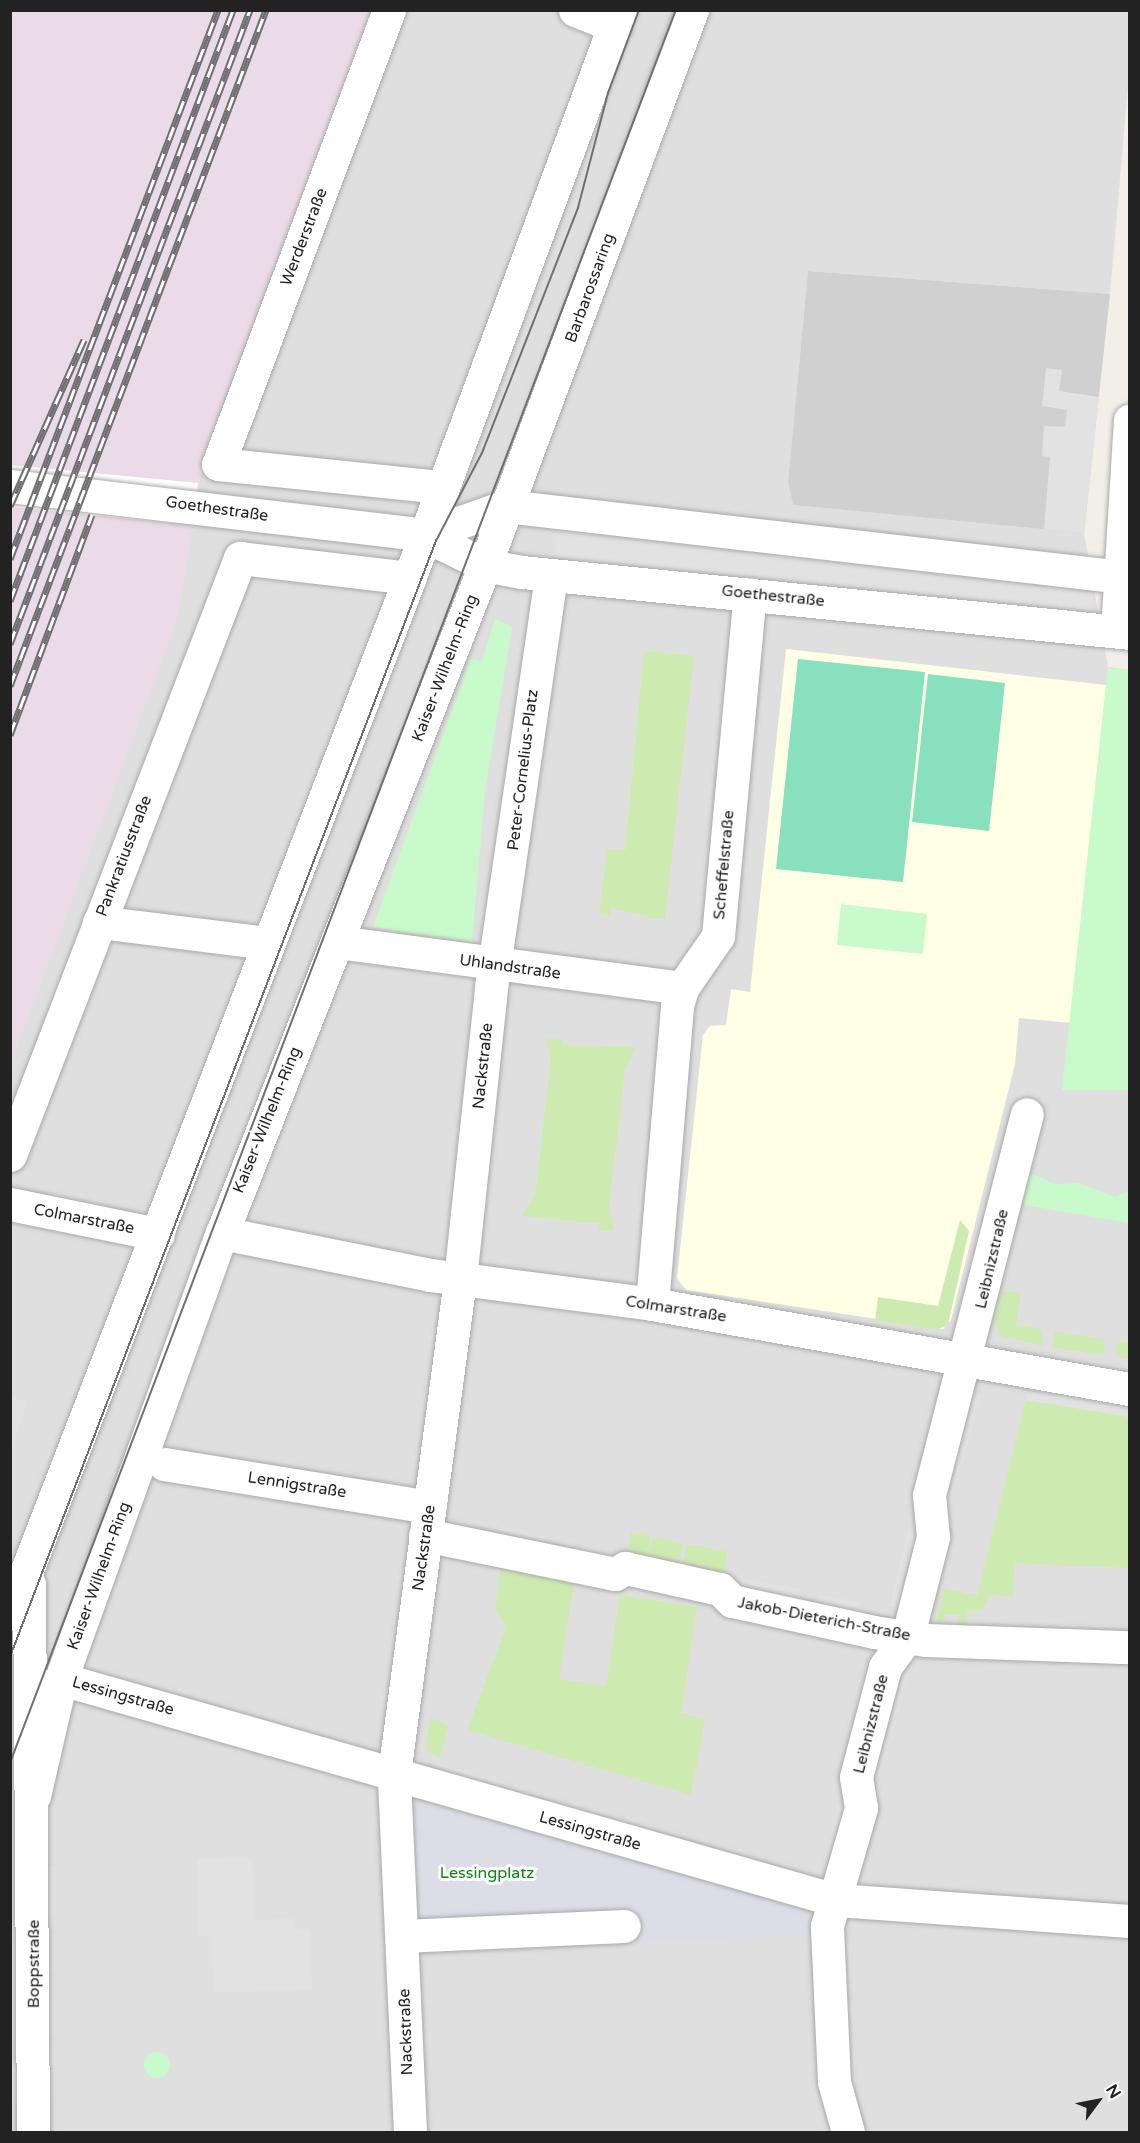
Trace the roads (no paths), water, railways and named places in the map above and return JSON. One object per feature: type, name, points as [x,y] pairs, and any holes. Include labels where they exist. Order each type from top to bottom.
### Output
[{"type":"street","name":"Werderstraße","points":[[389,10],[218,464],[442,487]]},
{"type":"street","points":[[10,1614],[30,1571],[268,943],[410,578],[617,18],[575,10]]},
{"type":"street","name":"Barbarossaring","points":[[486,565],[692,10]]},
{"type":"street","points":[[1123,632],[1130,420]]},
{"type":"street","name":"Goethestraße","points":[[10,486],[424,535],[486,565],[550,575],[1123,632]]},
{"type":"street","name":"Goethestraße","points":[[424,535],[506,506],[1124,578]]},
{"type":"street","name":"Pankratiusstraße","points":[[10,1155],[240,558],[410,578]]},
{"type":"street","name":"Kaiser-Wilhelm-Ring","points":[[61,1679],[222,1233],[486,565]]},
{"type":"street","name":"Peter-Cornelius-Platz","points":[[494,966],[550,575]]},
{"type":"street","name":"Scheffelstraße","points":[[652,1304],[682,988],[718,936],[750,594]]},
{"type":"street","points":[[99,922],[268,943]]},
{"type":"street","name":"Uhlandstraße","points":[[338,942],[494,966],[682,988]]},
{"type":"street","name":"Nackstraße","points":[[410,2133],[394,1774],[460,1279],[494,966]]},
{"type":"street","name":"Leibnizstraße","points":[[848,2133],[834,2082],[827,1926],[861,1808],[856,1777],[882,1678],[908,1635],[933,1537],[929,1495],[968,1360],[1027,1114]]},
{"type":"street","name":"Colmarstraße","points":[[10,1204],[158,1234]]},
{"type":"street","name":"Colmarstraße","points":[[222,1233],[460,1279],[652,1304],[1130,1389]]},
{"type":"street","name":"Lennigstraße","points":[[164,1464],[427,1521]]},
{"type":"street","name":"Jakob-Dieterich-Straße","points":[[427,1521],[615,1574],[625,1568],[720,1589],[732,1601],[908,1635],[1130,1647]]},
{"type":"street","name":"Boppstraße","points":[[30,1571],[27,1724],[34,1796]]},
{"type":"street","name":"Lessingstraße","points":[[61,1679],[836,1900],[1130,1921]]},
{"type":"street","name":"Boppstraße","points":[[33,2133],[22,1934],[34,1796],[61,1679]]},
{"type":"street","points":[[402,1936],[624,1926]]},
{"type":"tram line","points":[[10,1657],[436,541],[482,453],[578,208],[608,93],[639,10]]},
{"type":"tram line","points":[[10,1763],[676,10]]},
{"type":"railway","points":[[10,559],[218,10]]},
{"type":"railway","points":[[10,601],[233,10]]},
{"type":"railway","points":[[10,644],[250,10]]},
{"type":"railway","points":[[10,686],[266,10]]},
{"type":"railway","points":[[10,506],[84,340]]},
{"type":"railway","points":[[10,735],[92,515]]},
{"type":"park label","name":"Lessingplatz","points":[[487,1873]]}]
